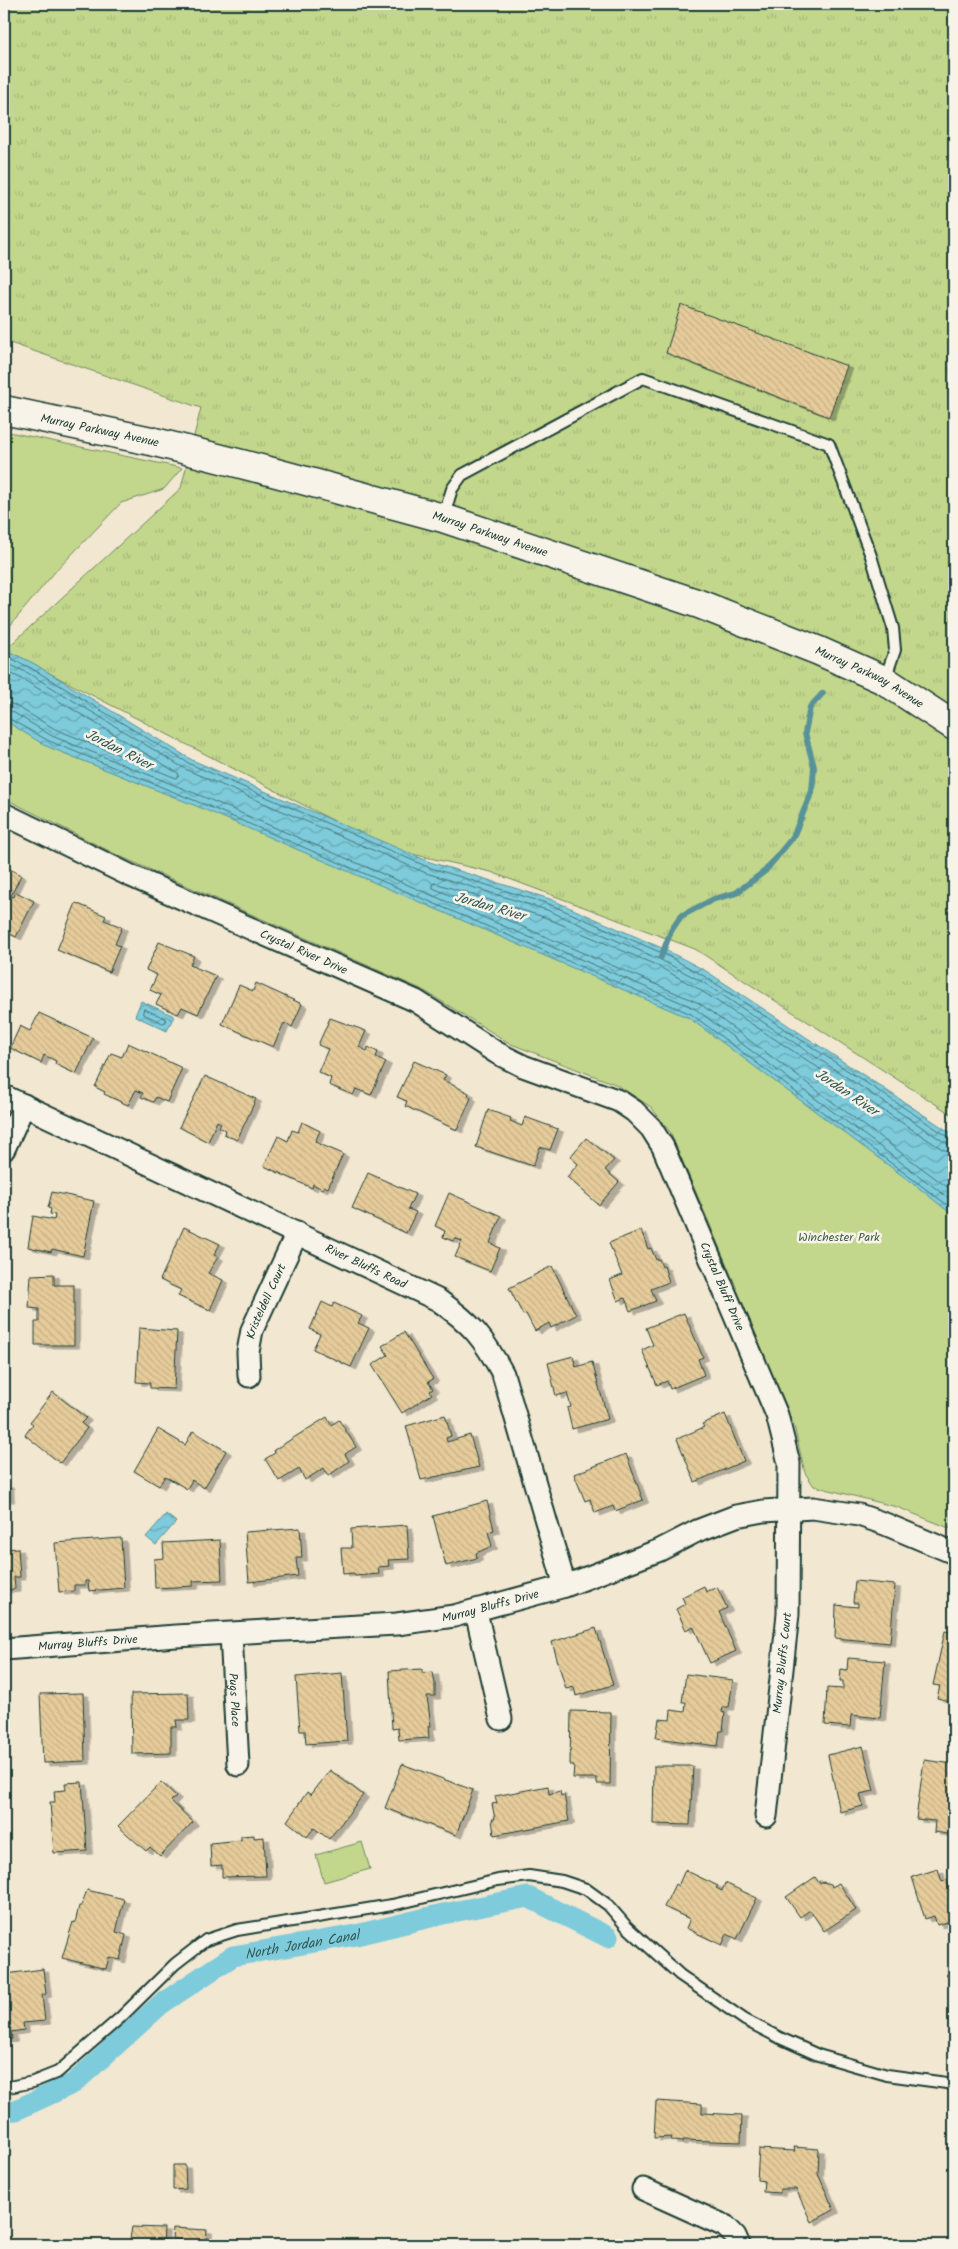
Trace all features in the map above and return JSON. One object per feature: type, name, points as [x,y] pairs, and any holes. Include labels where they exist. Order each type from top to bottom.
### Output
[{"type":"street","name":"Murray Parkway Avenue","points":[[4,410],[151,441],[443,518],[699,604],[819,651],[884,680],[954,726]]},
{"type":"street","name":"Crystal River Drive","points":[[4,814],[131,876],[416,1002],[523,1066],[601,1094]]},
{"type":"street","name":"Crystal Bluff Drive","points":[[601,1094],[619,1101],[634,1111],[651,1128],[663,1147],[777,1415],[789,1463],[788,1509]]},
{"type":"street","name":"River Bluffs Road","points":[[4,1096],[438,1300],[466,1320],[488,1346],[502,1374],[565,1586]]},
{"type":"street","points":[[4,1148],[24,1105]]},
{"type":"street","name":"Kristeldell Court","points":[[249,1376],[248,1352],[252,1330],[297,1233]]},
{"type":"street","name":"Murray Bluffs Drive","points":[[4,1648],[397,1624],[476,1612],[565,1586],[660,1550],[697,1531],[750,1512],[813,1508],[859,1515],[954,1553]]},
{"type":"street","name":"Murray Bluffs Court","points":[[766,1816],[788,1614],[788,1509]]},
{"type":"street","points":[[476,1612],[501,1719]]},
{"type":"street","name":"Pugs Place","points":[[231,1634],[238,1765]]},
{"type":"street","points":[[643,2189],[725,2226],[735,2236],[739,2245]]},
{"type":"lane","points":[[443,518],[452,490],[462,475],[643,378],[829,444],[872,556],[893,628],[895,650],[884,680]]},
{"type":"lane","points":[[4,2088],[33,2082],[58,2072],[120,2018],[175,1964],[206,1940],[237,1930],[383,1906],[498,1880],[529,1876],[562,1881],[586,1889],[608,1905],[633,1933],[680,1975],[745,2020],[780,2038],[818,2055],[887,2075],[954,2084]]},
{"type":"green space","points":[[4,4],[954,4],[954,1116],[695,949],[491,872],[386,848],[5,650],[181,488],[201,408],[4,341]]},
{"type":"green space","points":[[4,431],[182,468],[164,489],[121,503],[54,573],[4,633]]},
{"type":"green space","name":"Winchester Park","points":[[4,685],[665,994],[954,1176],[954,1530],[897,1507],[814,1486],[805,1473],[794,1426],[710,1225],[670,1132],[651,1107],[615,1084],[511,1044],[423,990],[117,855],[4,798]]},
{"type":"green space","points":[[362,1842],[370,1869],[324,1882],[316,1855]]},
{"type":"water","name":"Jordan River","points":[[4,649],[33,663],[192,760],[430,862],[550,899],[664,949],[706,971],[954,1135],[954,1216],[689,1018],[194,805],[46,746],[4,720]]},
{"type":"water","points":[[141,1001],[174,1016],[167,1031],[135,1016]]},
{"type":"water","points":[[166,1514],[176,1522],[156,1545],[146,1537]]},
{"type":"building","points":[[681,305],[847,366],[829,417],[666,353]]},
{"type":"building","points":[[4,866],[21,875],[11,896],[14,897],[16,892],[34,901],[16,937],[4,931]]},
{"type":"building","points":[[76,903],[106,916],[104,920],[122,927],[115,944],[120,946],[109,972],[57,950]]},
{"type":"building","points":[[159,942],[194,956],[190,965],[216,976],[198,1014],[182,1007],[178,1014],[156,1004],[161,995],[150,990],[157,975],[146,970]]},
{"type":"building","points":[[256,983],[302,1004],[292,1027],[284,1023],[273,1047],[222,1024],[239,985],[253,991]]},
{"type":"building","points":[[39,1013],[93,1038],[76,1074],[55,1064],[56,1061],[44,1055],[41,1063],[10,1048],[20,1026],[30,1031]]},
{"type":"building","points":[[330,1018],[366,1031],[359,1047],[367,1051],[368,1047],[378,1052],[376,1057],[386,1062],[371,1095],[356,1089],[353,1095],[329,1085],[331,1078],[318,1072],[328,1049],[318,1045]]},
{"type":"building","points":[[128,1043],[182,1068],[167,1102],[156,1097],[153,1102],[141,1097],[143,1093],[136,1090],[128,1105],[104,1094],[105,1092],[95,1087],[111,1053],[122,1057]]},
{"type":"building","points":[[414,1061],[446,1075],[443,1080],[469,1093],[468,1096],[471,1098],[457,1130],[405,1106],[407,1101],[397,1097]]},
{"type":"building","points":[[205,1076],[256,1099],[237,1140],[224,1134],[225,1130],[219,1127],[221,1123],[217,1121],[208,1142],[179,1127]]},
{"type":"building","points":[[488,1110],[511,1118],[510,1121],[522,1126],[525,1117],[558,1129],[550,1150],[540,1147],[533,1166],[476,1147]]},
{"type":"building","points":[[302,1122],[320,1131],[315,1142],[343,1154],[328,1188],[324,1186],[322,1189],[313,1184],[312,1188],[264,1166],[278,1136],[288,1141],[292,1130],[298,1132]]},
{"type":"building","points":[[586,1138],[614,1160],[605,1170],[619,1182],[599,1205],[567,1177],[578,1164],[570,1157]]},
{"type":"building","points":[[368,1173],[415,1194],[408,1209],[416,1212],[406,1233],[352,1208]]},
{"type":"building","points":[[52,1192],[94,1201],[83,1256],[52,1249],[51,1252],[28,1247],[33,1216],[54,1220],[55,1215],[50,1214],[51,1209],[48,1208]]},
{"type":"building","points":[[449,1193],[501,1216],[490,1243],[500,1248],[490,1271],[455,1257],[462,1241],[454,1238],[453,1241],[443,1237],[445,1231],[435,1226]]},
{"type":"building","points":[[184,1227],[220,1244],[214,1255],[218,1257],[208,1273],[223,1280],[210,1310],[178,1296],[181,1290],[160,1280]]},
{"type":"building","points":[[641,1230],[648,1249],[651,1248],[656,1260],[659,1259],[662,1267],[664,1266],[669,1282],[651,1289],[656,1301],[630,1311],[625,1298],[618,1301],[610,1280],[622,1275],[609,1243]]},
{"type":"building","points":[[552,1266],[576,1315],[551,1328],[549,1323],[535,1331],[526,1314],[523,1315],[509,1288]]},
{"type":"building","points":[[54,1274],[54,1285],[74,1285],[74,1345],[35,1345],[35,1322],[39,1322],[39,1309],[29,1308],[31,1275]]},
{"type":"building","points":[[322,1302],[332,1307],[334,1303],[362,1316],[358,1323],[369,1328],[351,1367],[313,1349],[320,1334],[310,1329]]},
{"type":"building","points":[[684,1313],[703,1357],[698,1359],[704,1375],[670,1389],[667,1381],[657,1385],[642,1350],[653,1345],[646,1328]]},
{"type":"building","points":[[139,1328],[177,1331],[174,1389],[150,1388],[150,1383],[136,1382]]},
{"type":"building","points":[[404,1332],[433,1379],[428,1382],[433,1389],[430,1391],[432,1394],[402,1413],[372,1365],[388,1355],[382,1346]]},
{"type":"building","points":[[573,1356],[576,1367],[592,1362],[608,1419],[572,1429],[567,1408],[571,1407],[567,1393],[556,1396],[548,1363]]},
{"type":"building","points":[[53,1392],[86,1418],[81,1423],[87,1428],[60,1463],[25,1435],[33,1424],[30,1422]]},
{"type":"building","points":[[725,1414],[744,1461],[695,1482],[677,1439],[704,1427],[702,1424]]},
{"type":"building","points":[[445,1415],[451,1436],[446,1438],[447,1442],[470,1435],[479,1467],[421,1480],[406,1426]]},
{"type":"building","points":[[327,1417],[331,1425],[339,1420],[356,1447],[345,1454],[349,1461],[328,1476],[324,1468],[305,1480],[299,1469],[279,1481],[265,1459],[275,1453],[274,1450]]},
{"type":"building","points":[[158,1429],[185,1445],[193,1431],[226,1451],[204,1488],[192,1480],[187,1489],[165,1476],[159,1486],[134,1471]]},
{"type":"building","points":[[626,1454],[643,1500],[615,1511],[613,1506],[595,1513],[590,1499],[585,1501],[574,1474]]},
{"type":"building","points":[[4,1485],[8,1485],[9,1499],[4,1499]]},
{"type":"building","points":[[487,1501],[494,1530],[488,1532],[492,1546],[476,1553],[477,1558],[446,1566],[433,1516]]},
{"type":"building","points":[[407,1525],[409,1559],[388,1560],[389,1566],[378,1567],[379,1574],[355,1576],[354,1573],[343,1574],[341,1548],[352,1548],[351,1529]]},
{"type":"building","points":[[300,1528],[302,1558],[296,1558],[298,1576],[249,1582],[245,1532]]},
{"type":"building","points":[[121,1538],[124,1588],[89,1591],[88,1581],[85,1581],[85,1585],[74,1585],[74,1591],[59,1592],[55,1543]]},
{"type":"building","points":[[220,1540],[222,1580],[193,1581],[193,1586],[155,1588],[154,1559],[164,1558],[163,1543]]},
{"type":"building","points":[[18,1548],[20,1577],[14,1577],[15,1589],[4,1590],[4,1549]]},
{"type":"building","points":[[855,1581],[895,1585],[890,1643],[835,1638],[836,1605],[858,1607],[858,1603],[853,1603]]},
{"type":"building","points":[[704,1586],[706,1592],[717,1587],[727,1608],[719,1612],[736,1651],[710,1663],[693,1626],[686,1630],[676,1609],[685,1604],[682,1597]]},
{"type":"building","points":[[596,1628],[613,1685],[576,1696],[574,1687],[566,1689],[552,1642]]},
{"type":"building","points":[[945,1631],[954,1633],[954,1702],[937,1698],[940,1686],[933,1685]]},
{"type":"building","points":[[848,1658],[885,1661],[880,1718],[851,1715],[850,1727],[825,1725],[827,1688],[843,1689],[843,1681],[840,1681],[841,1669],[847,1670]]},
{"type":"building","points":[[422,1669],[422,1673],[433,1672],[435,1684],[435,1696],[427,1696],[431,1726],[428,1726],[429,1738],[399,1740],[398,1728],[392,1729],[389,1671]]},
{"type":"building","points":[[342,1673],[347,1741],[306,1744],[305,1731],[300,1731],[296,1677]]},
{"type":"building","points":[[686,1674],[733,1680],[729,1707],[723,1707],[722,1712],[725,1713],[723,1731],[720,1731],[718,1746],[656,1738],[659,1719],[670,1720],[671,1710],[685,1712],[686,1702],[682,1702]]},
{"type":"building","points":[[83,1693],[85,1761],[43,1763],[40,1694]]},
{"type":"building","points":[[188,1693],[189,1720],[176,1720],[177,1727],[171,1727],[171,1753],[132,1754],[131,1694]]},
{"type":"building","points":[[571,1711],[611,1712],[610,1784],[597,1784],[597,1778],[573,1778],[574,1765],[570,1765]]},
{"type":"building","points":[[863,1746],[874,1791],[860,1794],[863,1806],[840,1812],[828,1755]]},
{"type":"building","points":[[924,1760],[954,1764],[954,1835],[934,1832],[935,1821],[916,1819]]},
{"type":"building","points":[[402,1764],[473,1790],[456,1835],[385,1808]]},
{"type":"building","points":[[654,1766],[693,1766],[690,1825],[653,1824]]},
{"type":"building","points":[[330,1770],[363,1795],[329,1839],[314,1828],[307,1837],[287,1821],[307,1792],[311,1795]]},
{"type":"building","points":[[82,1782],[87,1851],[54,1853],[50,1802],[55,1802],[54,1791],[66,1790],[65,1783]]},
{"type":"building","points":[[161,1782],[176,1796],[171,1801],[193,1822],[160,1856],[150,1847],[146,1851],[118,1826]]},
{"type":"building","points":[[548,1786],[549,1794],[560,1791],[561,1796],[564,1795],[569,1821],[494,1835],[492,1819],[495,1819],[492,1804],[497,1803],[495,1796]]},
{"type":"building","points":[[254,1835],[254,1838],[264,1837],[266,1876],[222,1877],[222,1865],[211,1866],[210,1843],[241,1840],[241,1836]]},
{"type":"building","points":[[938,1869],[942,1882],[947,1880],[949,1887],[954,1885],[954,1920],[937,1925],[934,1916],[925,1919],[912,1877]]},
{"type":"building","points":[[685,1870],[718,1886],[716,1888],[722,1891],[725,1883],[757,1898],[737,1939],[727,1934],[722,1945],[686,1928],[690,1919],[664,1907],[675,1884],[678,1886]]},
{"type":"building","points":[[815,1877],[820,1884],[823,1882],[831,1884],[832,1887],[839,1883],[856,1910],[824,1931],[810,1910],[800,1917],[786,1897]]},
{"type":"building","points":[[87,1890],[124,1899],[116,1932],[126,1935],[120,1960],[109,1957],[106,1969],[62,1958],[73,1922],[75,1923],[79,1906],[81,1906]]},
{"type":"building","points":[[954,1968],[954,1984],[946,1975]]},
{"type":"building","points":[[43,1969],[46,1994],[42,1995],[45,2021],[23,2023],[24,2030],[11,2032],[12,2039],[4,2040],[4,1980],[7,1980],[6,1974]]},
{"type":"building","points":[[656,2101],[702,2104],[702,2113],[742,2115],[741,2142],[683,2140],[683,2142],[671,2141],[672,2137],[654,2138]]},
{"type":"building","points":[[794,2147],[819,2149],[818,2174],[834,2210],[811,2222],[796,2189],[780,2189],[780,2193],[763,2192],[764,2181],[757,2180],[759,2149],[795,2151]]},
{"type":"building","points":[[173,2165],[185,2165],[186,2189],[173,2190]]},
{"type":"building","points":[[132,2227],[164,2228],[163,2245],[129,2245]]},
{"type":"building","points":[[173,2228],[207,2230],[206,2242],[172,2239]]},
{"type":"waterway","points":[[661,957],[671,931],[681,916],[714,899],[736,893],[765,871],[793,837],[812,791],[814,767],[805,733],[810,707],[823,693]]},
{"type":"waterway","name":"North Jordan Canal","points":[[4,2111],[16,2110],[74,2083],[161,2004],[233,1956],[356,1935],[443,1914],[528,1897],[608,1937]]}]
